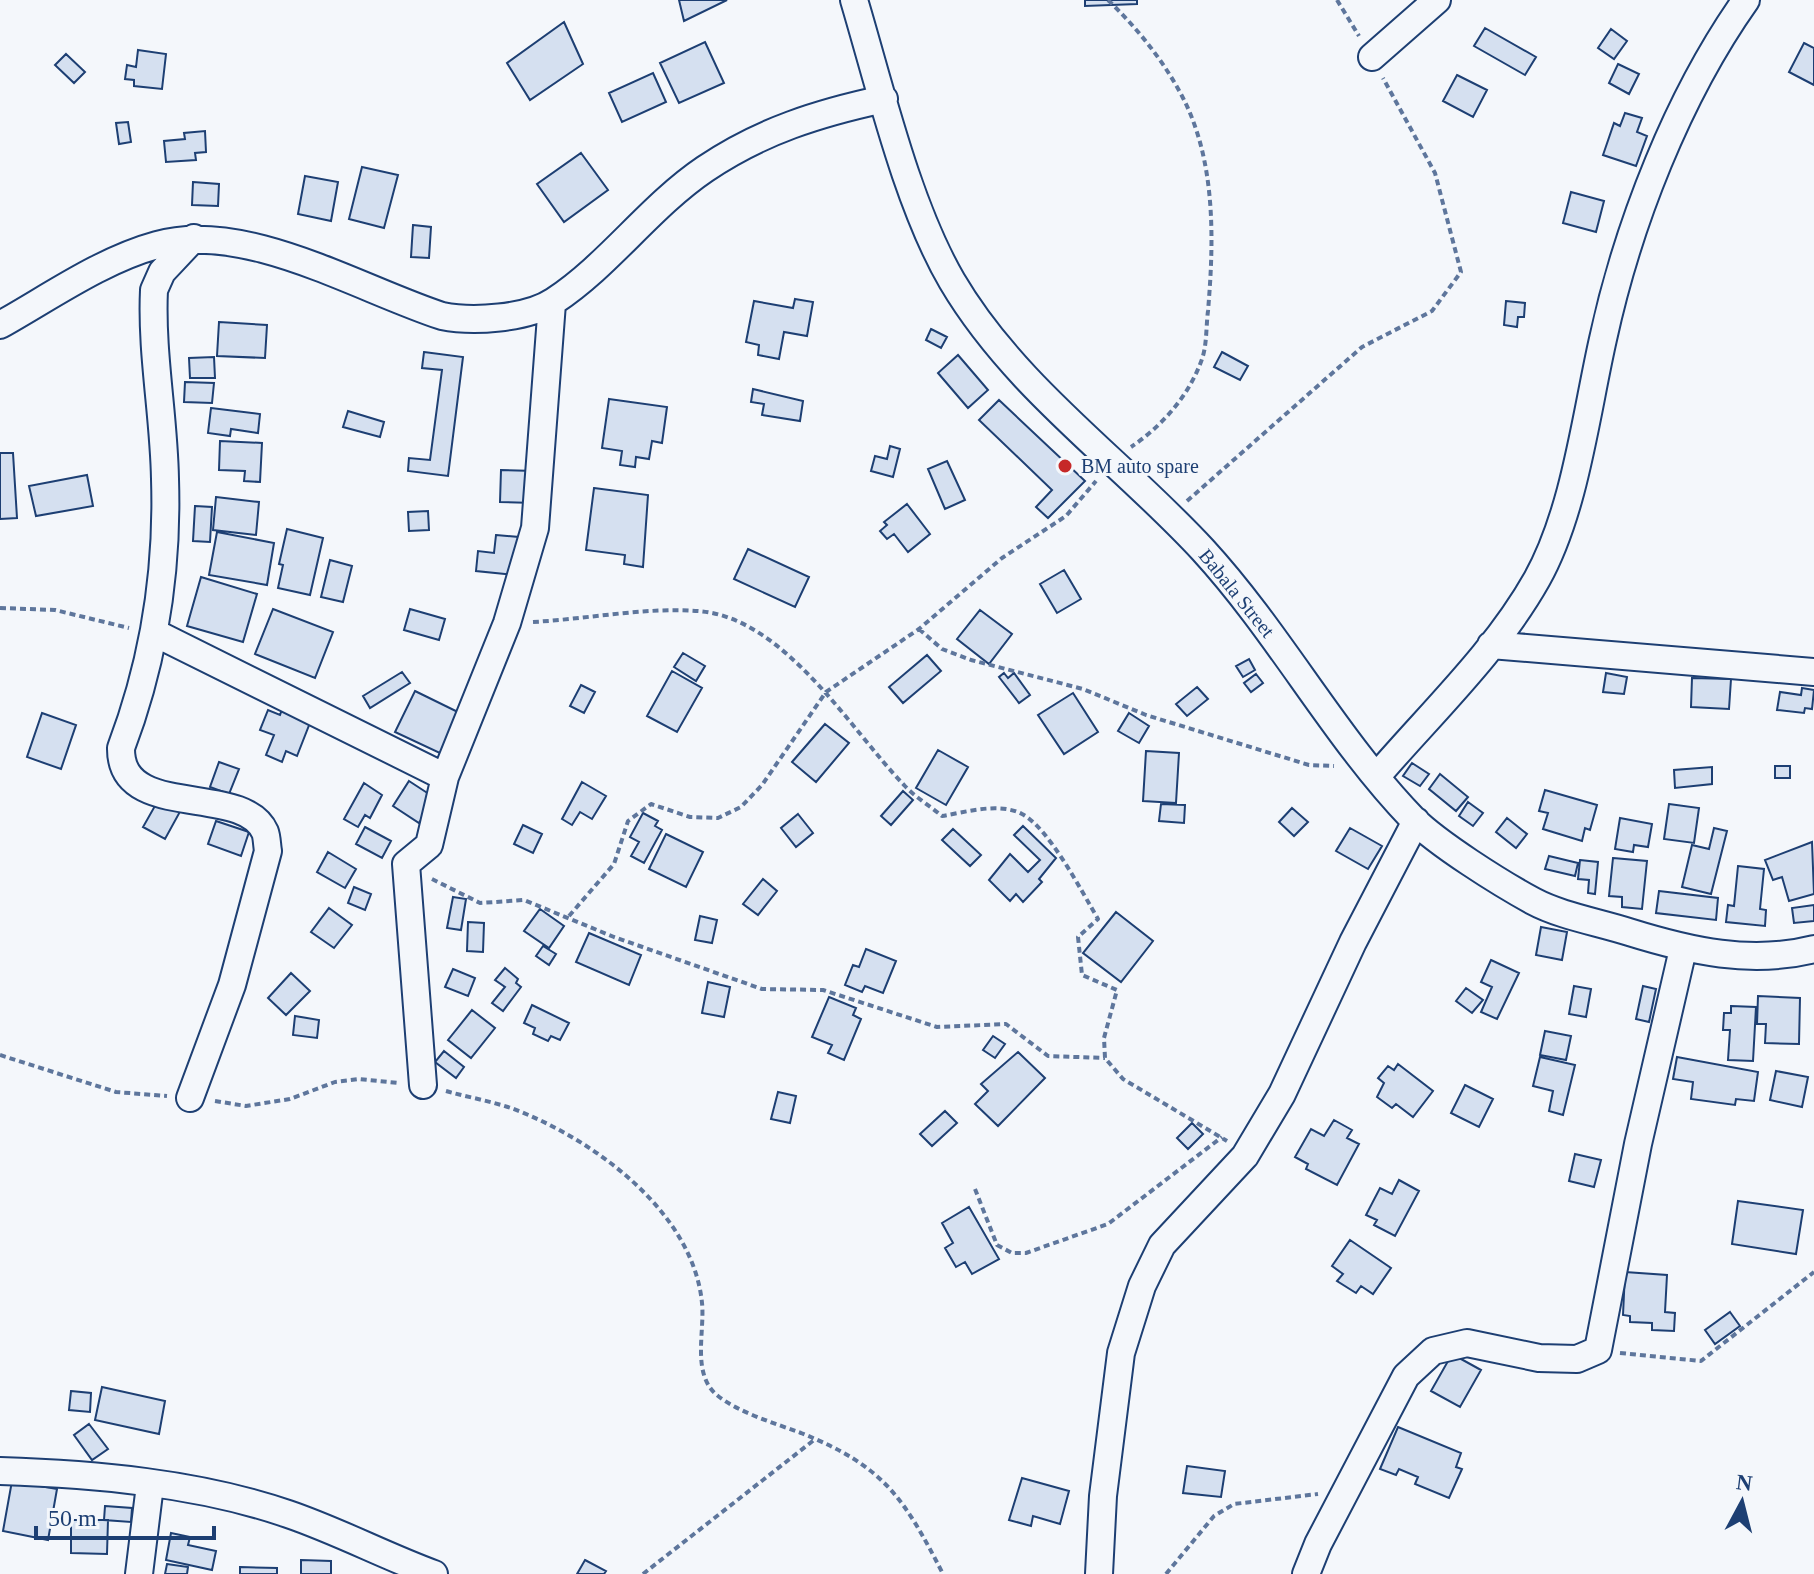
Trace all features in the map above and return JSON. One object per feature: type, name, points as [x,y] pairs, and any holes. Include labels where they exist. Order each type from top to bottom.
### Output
[{"type":"street","name":"Babala Street","points":[[854,0],[923,221],[952,280],[1003,355],[1110,461],[1171,515],[1236,586],[1369,767],[1416,821],[1535,902],[1683,949],[1751,957],[1814,949]]},
{"type":"street","points":[[1372,57],[1437,0]]},
{"type":"street","points":[[1369,767],[1491,645],[1538,578],[1584,444],[1603,337],[1639,215],[1685,100],[1746,0]]},
{"type":"street","points":[[0,325],[123,258],[158,244],[194,238],[212,238],[274,254],[361,284],[406,304],[466,321],[492,319],[552,303],[666,200],[740,147],[817,113],[884,99]]},
{"type":"street","points":[[190,1098],[232,985],[268,851],[265,831],[250,817],[226,807],[166,797],[130,778],[121,765],[121,748],[155,633],[166,561],[165,476],[154,290],[162,272],[194,238]]},
{"type":"street","points":[[423,1085],[406,864],[429,845],[445,777],[507,623],[535,528],[552,303]]},
{"type":"street","points":[[155,633],[445,777]]},
{"type":"street","points":[[1491,645],[1814,672]]},
{"type":"street","points":[[1099,1574],[1103,1496],[1121,1353],[1142,1286],[1162,1245],[1245,1156],[1282,1094],[1353,942],[1416,821]]},
{"type":"street","points":[[1306,1574],[1406,1376],[1433,1351],[1467,1343],[1539,1358],[1577,1359],[1598,1350],[1654,1068],[1683,949]]},
{"type":"street","points":[[0,1471],[150,1485],[217,1495],[284,1512],[349,1535],[434,1574]]},
{"type":"street","points":[[139,1574],[150,1485]]},
{"type":"path","points":[[569,916],[614,864],[628,821],[651,804],[690,817],[718,818],[741,807],[762,785],[826,692],[919,629],[1002,558],[1066,516],[1110,461],[1151,434],[1184,396],[1203,357],[1213,211],[1199,146],[1183,98],[1153,50],[1108,0]]},
{"type":"path","points":[[1171,515],[1362,347],[1432,311],[1461,272],[1435,173],[1337,0]]},
{"type":"path","points":[[0,608],[55,610],[155,633]]},
{"type":"path","points":[[507,623],[602,618],[654,611],[701,611],[736,619],[758,630],[826,692],[905,786],[942,816],[985,808],[1022,814],[1059,851],[1098,919],[1078,937],[1082,975],[1117,990],[1104,1038],[1105,1058],[1123,1079],[1222,1137],[1245,1156]]},
{"type":"path","points":[[919,629],[942,649],[971,660],[1083,689],[1146,715],[1309,765],[1369,767]]},
{"type":"path","points":[[406,864],[480,903],[524,900],[614,937],[762,989],[823,990],[937,1027],[1006,1024],[1048,1056],[1105,1058]]},
{"type":"path","points":[[0,1055],[116,1092],[246,1106],[290,1099],[335,1082],[359,1079],[423,1085],[510,1108],[577,1140],[629,1180],[669,1221],[693,1257],[702,1303],[702,1363],[706,1383],[718,1397],[815,1439],[881,1479],[908,1508],[943,1574]]},
{"type":"path","points":[[975,1189],[997,1245],[1012,1253],[1026,1253],[1108,1224],[1222,1137]]},
{"type":"path","points":[[1598,1350],[1701,1361],[1814,1272]]},
{"type":"path","points":[[643,1574],[815,1439]]},
{"type":"path","points":[[1166,1574],[1214,1516],[1234,1504],[1348,1487]]},
{"type":"building","points":[[679,0],[727,0],[684,21]]},
{"type":"building","points":[[1085,0],[1137,0],[1137,4],[1085,6]]},
{"type":"building","points":[[564,22],[583,64],[530,100],[507,63]]},
{"type":"building","points":[[1485,28],[1536,57],[1525,75],[1474,46]]},
{"type":"building","points":[[1611,29],[1627,41],[1614,59],[1598,48]]},
{"type":"building","points":[[705,42],[724,83],[679,103],[660,63]]},
{"type":"building","points":[[1804,43],[1814,48],[1814,85],[1789,72]]},
{"type":"building","points":[[138,50],[166,54],[162,89],[134,86],[134,80],[125,79],[127,65],[136,67]]},
{"type":"building","points":[[66,54],[85,72],[74,83],[55,65]]},
{"type":"building","points":[[1618,64],[1639,74],[1629,94],[1609,83]]},
{"type":"building","points":[[653,73],[666,102],[622,122],[609,93]]},
{"type":"building","points":[[1457,75],[1487,90],[1473,117],[1443,101]]},
{"type":"building","points":[[1625,113],[1642,118],[1637,132],[1647,136],[1636,166],[1603,155],[1614,123],[1620,126]]},
{"type":"building","points":[[128,122],[131,142],[119,144],[116,123]]},
{"type":"building","points":[[205,131],[206,152],[195,153],[196,160],[166,162],[164,141],[185,139],[184,133]]},
{"type":"building","points":[[581,153],[608,190],[564,222],[537,184]]},
{"type":"building","points":[[362,167],[398,175],[384,228],[349,219]]},
{"type":"building","points":[[305,176],[338,182],[331,221],[298,214]]},
{"type":"building","points":[[193,182],[219,184],[218,206],[192,205]]},
{"type":"building","points":[[1571,192],[1604,201],[1596,232],[1563,223]]},
{"type":"building","points":[[413,225],[431,227],[429,258],[411,257]]},
{"type":"building","points":[[795,299],[813,302],[807,336],[784,332],[779,359],[758,355],[759,345],[746,342],[754,301],[793,308]]},
{"type":"building","points":[[1506,301],[1525,303],[1524,317],[1518,317],[1517,327],[1504,325]]},
{"type":"building","points":[[219,322],[267,325],[265,358],[217,356]]},
{"type":"building","points":[[931,329],[947,337],[941,348],[926,340]]},
{"type":"building","points":[[424,352],[463,357],[448,476],[408,471],[409,458],[430,460],[442,370],[422,368]]},
{"type":"building","points":[[1222,352],[1248,366],[1240,380],[1214,367]]},
{"type":"building","points":[[958,355],[988,390],[968,408],[938,373]]},
{"type":"building","points":[[214,357],[215,378],[190,378],[189,358]]},
{"type":"building","points":[[185,382],[214,383],[212,403],[184,402]]},
{"type":"building","points":[[753,389],[803,401],[800,421],[762,415],[764,404],[751,402]]},
{"type":"building","points":[[609,399],[667,407],[662,443],[652,441],[649,459],[636,457],[635,467],[620,465],[622,451],[602,448]]},
{"type":"building","points":[[999,400],[1085,481],[1048,518],[1036,507],[1052,490],[979,420]]},
{"type":"building","points":[[211,408],[260,414],[258,433],[231,429],[230,436],[208,433]]},
{"type":"building","points":[[348,411],[384,422],[380,437],[343,427]]},
{"type":"building","points":[[220,441],[262,443],[260,482],[244,481],[245,471],[219,470]]},
{"type":"building","points":[[890,446],[900,449],[893,477],[871,471],[875,456],[887,459]]},
{"type":"building","points":[[0,453],[13,453],[17,518],[0,519]]},
{"type":"building","points":[[947,461],[965,500],[945,509],[928,469]]},
{"type":"building","points":[[501,470],[535,471],[534,503],[500,502]]},
{"type":"building","points":[[87,475],[93,506],[36,516],[29,486]]},
{"type":"building","points":[[594,488],[648,495],[643,567],[624,564],[625,555],[586,550]]},
{"type":"building","points":[[216,497],[259,502],[256,535],[213,530]]},
{"type":"building","points":[[907,504],[930,534],[908,552],[894,534],[887,539],[880,531],[887,525],[884,522]]},
{"type":"building","points":[[195,506],[212,507],[210,542],[193,541]]},
{"type":"building","points":[[428,511],[429,530],[409,531],[408,512]]},
{"type":"building","points":[[287,529],[323,538],[310,595],[278,588],[283,565],[279,564]]},
{"type":"building","points":[[217,532],[274,543],[267,585],[209,575]]},
{"type":"building","points":[[496,535],[519,537],[515,575],[476,571],[478,551],[494,553]]},
{"type":"building","points":[[748,549],[809,577],[795,607],[734,579]]},
{"type":"building","points":[[330,560],[352,566],[343,602],[321,597]]},
{"type":"building","points":[[1064,570],[1081,599],[1057,613],[1040,584]]},
{"type":"building","points":[[201,577],[257,594],[243,642],[187,626]]},
{"type":"building","points":[[273,609],[333,632],[315,678],[255,654]]},
{"type":"building","points":[[410,609],[445,619],[439,640],[404,630]]},
{"type":"building","points":[[980,610],[1012,634],[989,664],[957,639]]},
{"type":"building","points":[[683,653],[705,666],[696,681],[674,667]]},
{"type":"building","points":[[927,655],[941,671],[903,703],[889,687]]},
{"type":"building","points":[[1249,659],[1255,670],[1243,677],[1236,666]]},
{"type":"building","points":[[672,671],[702,688],[677,732],[647,716]]},
{"type":"building","points":[[402,672],[410,683],[370,708],[363,696]]},
{"type":"building","points":[[1004,673],[1008,678],[1014,673],[1030,695],[1019,703],[999,677]]},
{"type":"building","points":[[1606,673],[1627,677],[1624,694],[1603,692]]},
{"type":"building","points":[[1256,674],[1263,683],[1251,692],[1244,683]]},
{"type":"building","points":[[1692,678],[1731,679],[1729,709],[1691,707]]},
{"type":"building","points":[[581,685],[595,692],[584,713],[570,706]]},
{"type":"building","points":[[1197,687],[1208,699],[1187,716],[1176,704]]},
{"type":"building","points":[[1802,688],[1814,690],[1812,709],[1805,708],[1804,713],[1777,710],[1780,692],[1801,695]]},
{"type":"building","points":[[415,691],[464,715],[444,755],[395,732]]},
{"type":"building","points":[[1073,693],[1098,732],[1064,754],[1038,715]]},
{"type":"building","points":[[284,704],[313,715],[297,756],[286,751],[282,762],[266,755],[274,735],[260,730],[268,710],[280,715]]},
{"type":"building","points":[[42,713],[76,725],[61,769],[27,757]]},
{"type":"building","points":[[1129,713],[1149,726],[1139,743],[1118,731]]},
{"type":"building","points":[[825,724],[849,743],[816,782],[792,762]]},
{"type":"building","points":[[938,750],[968,767],[946,805],[916,788]]},
{"type":"building","points":[[1146,751],[1179,753],[1176,803],[1143,801]]},
{"type":"building","points":[[219,762],[239,769],[229,794],[210,787]]},
{"type":"building","points":[[1412,763],[1429,774],[1420,786],[1403,776]]},
{"type":"building","points":[[1775,766],[1790,766],[1790,778],[1775,778]]},
{"type":"building","points":[[1712,767],[1712,784],[1675,788],[1674,770]]},
{"type":"building","points":[[1440,774],[1468,797],[1456,811],[1429,789]]},
{"type":"building","points":[[409,781],[435,798],[419,823],[393,806]]},
{"type":"building","points":[[582,782],[606,796],[592,819],[580,812],[572,825],[562,819]]},
{"type":"building","points":[[364,783],[382,795],[370,818],[365,815],[358,827],[344,819]]},
{"type":"building","points":[[1545,790],[1597,805],[1590,830],[1585,828],[1582,841],[1543,829],[1548,813],[1539,811]]},
{"type":"building","points":[[903,791],[913,800],[891,825],[881,816]]},
{"type":"building","points":[[160,797],[182,808],[165,839],[143,827]]},
{"type":"building","points":[[1468,802],[1483,813],[1473,826],[1459,816]]},
{"type":"building","points":[[1161,804],[1185,805],[1184,823],[1159,821]]},
{"type":"building","points":[[1669,804],[1699,808],[1694,843],[1664,839]]},
{"type":"building","points":[[1292,808],[1308,822],[1294,836],[1279,822]]},
{"type":"building","points":[[643,813],[658,821],[655,826],[662,830],[644,863],[631,856],[639,842],[630,837]]},
{"type":"building","points":[[798,814],[813,833],[796,847],[781,828]]},
{"type":"building","points":[[1507,818],[1527,834],[1516,848],[1496,832]]},
{"type":"building","points":[[1620,818],[1652,824],[1648,847],[1634,845],[1633,852],[1615,849]]},
{"type":"building","points":[[216,821],[249,832],[241,856],[208,844]]},
{"type":"building","points":[[523,825],[542,834],[533,853],[514,844]]},
{"type":"building","points":[[1023,826],[1056,858],[1039,879],[1042,882],[1023,902],[1016,894],[1010,901],[989,880],[1010,854],[1028,872],[1040,860],[1014,835]]},
{"type":"building","points":[[365,827],[391,841],[382,858],[356,844]]},
{"type":"building","points":[[1350,828],[1382,846],[1368,869],[1336,851]]},
{"type":"building","points":[[1714,828],[1727,831],[1711,894],[1682,887],[1692,845],[1709,849]]},
{"type":"building","points":[[953,829],[981,855],[970,866],[942,840]]},
{"type":"building","points":[[666,834],[703,852],[686,887],[649,869]]},
{"type":"building","points":[[1812,842],[1814,894],[1789,901],[1782,877],[1773,880],[1765,860]]},
{"type":"building","points":[[328,852],[356,869],[345,888],[317,872]]},
{"type":"building","points":[[1549,856],[1578,863],[1575,876],[1545,869]]},
{"type":"building","points":[[1613,858],[1647,861],[1642,909],[1622,907],[1622,897],[1609,896]]},
{"type":"building","points":[[1580,860],[1598,862],[1595,894],[1588,893],[1589,880],[1578,879]]},
{"type":"building","points":[[1738,866],[1764,869],[1760,909],[1766,910],[1765,926],[1726,922],[1728,905],[1734,906]]},
{"type":"building","points":[[763,879],[777,891],[758,915],[743,904]]},
{"type":"building","points":[[354,887],[371,894],[365,910],[348,903]]},
{"type":"building","points":[[1659,891],[1718,898],[1716,920],[1656,913]]},
{"type":"building","points":[[453,897],[466,899],[461,930],[447,928]]},
{"type":"building","points":[[1814,905],[1814,921],[1794,923],[1792,908]]},
{"type":"building","points":[[329,908],[352,925],[334,948],[311,932]]},
{"type":"building","points":[[540,909],[564,926],[549,948],[524,931]]},
{"type":"building","points":[[1116,912],[1153,941],[1121,982],[1083,953]]},
{"type":"building","points":[[700,916],[717,920],[712,943],[695,940]]},
{"type":"building","points":[[468,922],[484,923],[483,952],[467,951]]},
{"type":"building","points":[[1541,927],[1567,932],[1562,960],[1536,955]]},
{"type":"building","points":[[589,933],[641,955],[629,985],[576,962]]},
{"type":"building","points":[[543,946],[556,954],[549,965],[536,956]]},
{"type":"building","points":[[866,949],[896,961],[883,993],[865,986],[862,992],[845,985],[853,965],[859,967]]},
{"type":"building","points":[[1491,960],[1519,973],[1497,1019],[1481,1012],[1492,987],[1481,982]]},
{"type":"building","points":[[505,968],[518,979],[516,983],[521,987],[503,1011],[492,1003],[505,987],[495,980]]},
{"type":"building","points":[[453,969],[475,978],[468,996],[445,987]]},
{"type":"building","points":[[291,973],[310,991],[286,1015],[268,998]]},
{"type":"building","points":[[708,982],[730,987],[724,1017],[702,1013]]},
{"type":"building","points":[[1574,986],[1591,989],[1586,1017],[1569,1014]]},
{"type":"building","points":[[1643,986],[1656,989],[1649,1022],[1636,1019]]},
{"type":"building","points":[[1466,988],[1483,1000],[1472,1013],[1456,1001]]},
{"type":"building","points":[[1758,996],[1800,998],[1799,1044],[1765,1043],[1766,1024],[1757,1024]]},
{"type":"building","points":[[829,997],[856,1008],[853,1015],[861,1019],[844,1060],[828,1053],[832,1045],[812,1037]]},
{"type":"building","points":[[532,1005],[569,1023],[560,1040],[551,1036],[548,1041],[533,1034],[535,1028],[524,1023]]},
{"type":"building","points":[[1731,1006],[1756,1007],[1753,1061],[1728,1060],[1730,1030],[1723,1030],[1724,1013],[1731,1013]]},
{"type":"building","points":[[472,1010],[495,1028],[471,1058],[448,1040]]},
{"type":"building","points":[[295,1016],[319,1020],[317,1038],[293,1035]]},
{"type":"building","points":[[1545,1031],[1571,1036],[1566,1060],[1540,1055]]},
{"type":"building","points":[[993,1036],[1005,1044],[995,1058],[983,1050]]},
{"type":"building","points":[[444,1051],[464,1067],[456,1078],[435,1062]]},
{"type":"building","points":[[1018,1052],[1045,1078],[998,1126],[975,1104],[988,1091],[981,1084]]},
{"type":"building","points":[[1540,1057],[1575,1065],[1563,1115],[1549,1111],[1553,1091],[1533,1086]]},
{"type":"building","points":[[1677,1057],[1758,1072],[1754,1101],[1736,1099],[1735,1105],[1691,1099],[1693,1082],[1673,1079]]},
{"type":"building","points":[[1398,1064],[1433,1091],[1413,1117],[1396,1104],[1392,1108],[1377,1097],[1384,1083],[1378,1078],[1388,1066],[1394,1070]]},
{"type":"building","points":[[1776,1071],[1808,1077],[1802,1107],[1770,1100]]},
{"type":"building","points":[[1465,1085],[1493,1099],[1479,1127],[1451,1113]]},
{"type":"building","points":[[778,1092],[796,1096],[790,1123],[771,1119]]},
{"type":"building","points":[[945,1111],[957,1123],[932,1146],[920,1134]]},
{"type":"building","points":[[1334,1120],[1352,1130],[1347,1138],[1359,1144],[1337,1185],[1306,1169],[1308,1164],[1295,1157],[1311,1129],[1324,1136]]},
{"type":"building","points":[[1192,1123],[1203,1134],[1188,1149],[1177,1138]]},
{"type":"building","points":[[1575,1154],[1601,1160],[1594,1187],[1569,1181]]},
{"type":"building","points":[[1399,1180],[1419,1191],[1395,1236],[1374,1225],[1377,1220],[1366,1215],[1380,1188],[1392,1194]]},
{"type":"building","points":[[1738,1201],[1803,1210],[1796,1254],[1732,1244]]},
{"type":"building","points":[[969,1207],[999,1259],[972,1274],[965,1262],[956,1267],[945,1248],[953,1243],[942,1223]]},
{"type":"building","points":[[1350,1240],[1391,1268],[1373,1294],[1361,1286],[1356,1293],[1337,1281],[1343,1274],[1332,1266]]},
{"type":"building","points":[[1625,1272],[1667,1275],[1665,1312],[1675,1313],[1674,1331],[1652,1330],[1652,1323],[1630,1322],[1630,1316],[1623,1315]]},
{"type":"building","points":[[1730,1312],[1740,1326],[1715,1344],[1705,1330]]},
{"type":"building","points":[[1452,1354],[1481,1370],[1460,1407],[1431,1391]]},
{"type":"building","points":[[102,1387],[165,1401],[159,1434],[95,1420]]},
{"type":"building","points":[[71,1391],[91,1393],[90,1412],[69,1410]]},
{"type":"building","points":[[89,1424],[108,1449],[92,1460],[74,1435]]},
{"type":"building","points":[[1398,1427],[1461,1453],[1456,1467],[1462,1469],[1449,1498],[1415,1484],[1418,1477],[1399,1469],[1396,1475],[1380,1469]]},
{"type":"building","points":[[1187,1466],[1225,1471],[1221,1497],[1183,1493]]},
{"type":"building","points":[[1022,1478],[1069,1491],[1060,1524],[1033,1516],[1031,1526],[1009,1520]]},
{"type":"building","points":[[12,1481],[57,1489],[48,1540],[3,1531]]},
{"type":"building","points":[[105,1506],[132,1508],[131,1522],[104,1520]]},
{"type":"building","points":[[71,1520],[108,1520],[107,1554],[71,1553]]},
{"type":"building","points":[[171,1533],[190,1537],[188,1545],[216,1551],[212,1570],[166,1560]]},
{"type":"building","points":[[301,1560],[331,1561],[331,1574],[301,1574]]},
{"type":"building","points":[[585,1560],[606,1571],[604,1574],[577,1574]]},
{"type":"building","points":[[167,1564],[188,1567],[187,1574],[165,1574]]},
{"type":"building","points":[[240,1567],[277,1568],[277,1574],[240,1574]]},
{"type":"place","name":"BM auto spare","points":[[1065,466]]}]
